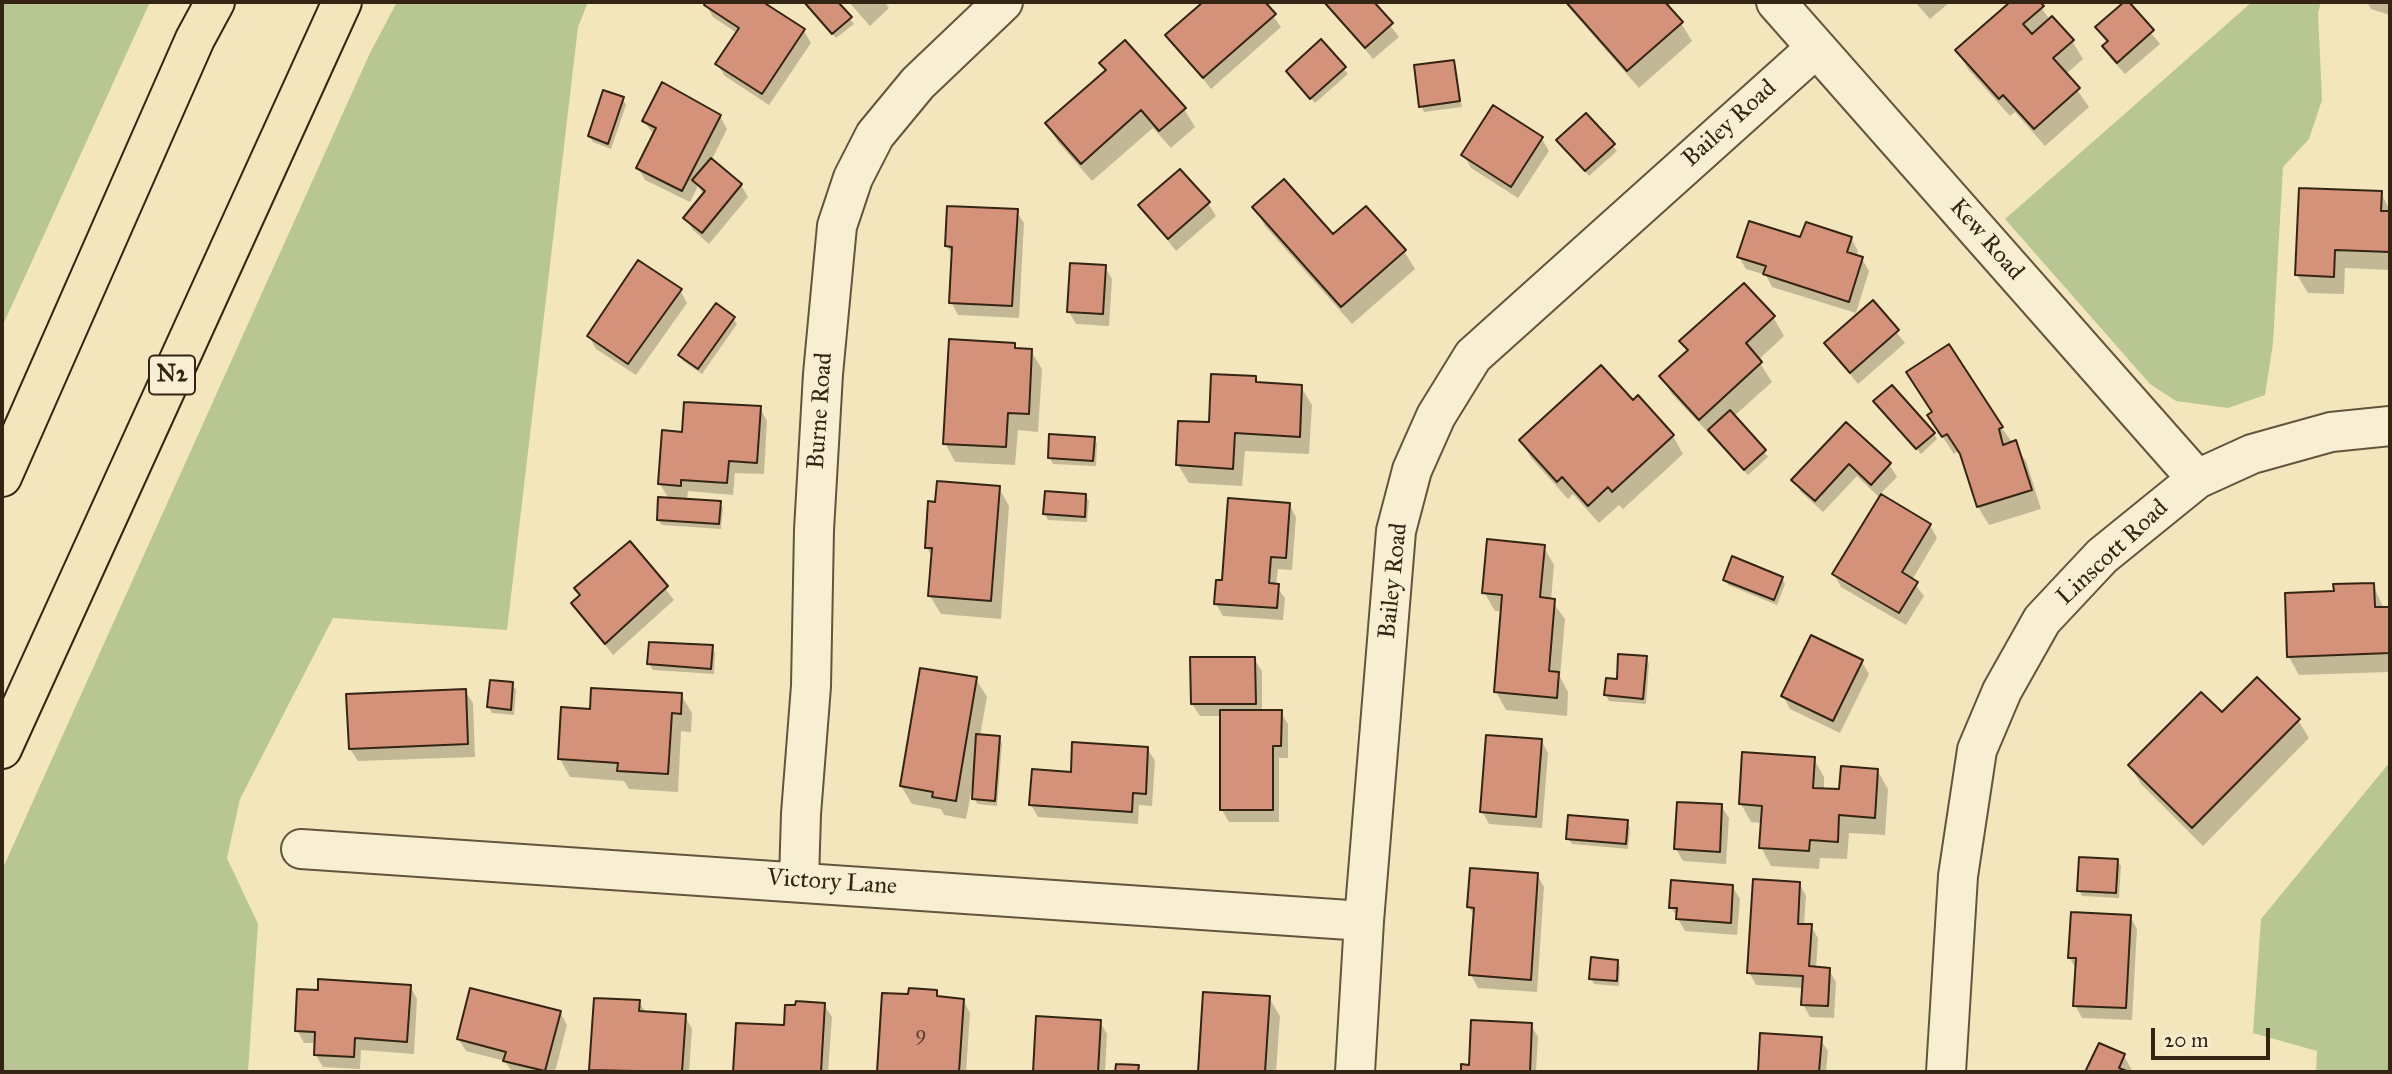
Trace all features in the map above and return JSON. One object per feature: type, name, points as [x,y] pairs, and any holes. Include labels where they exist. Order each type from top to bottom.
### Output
[{"type":"highway","points":[[2,477],[195,39],[215,2]]},
{"type":"highway","name":"N2","points":[[2,749],[342,2]]},
{"type":"street","name":"Burne Road","points":[[799,880],[800,814],[811,686],[814,517],[823,374],[837,226],[853,178],[875,135],[918,83],[1003,2]]},
{"type":"street","name":"Kew Road","points":[[1776,2],[2197,479]]},
{"type":"street","name":"Bailey Road","points":[[1355,1072],[1364,921],[1396,531],[1412,470],[1436,416],[1473,356],[1816,48]]},
{"type":"street","name":"Linscott Road","points":[[1946,1072],[1958,876],[1978,750],[2002,691],[2042,620],[2102,556],[2197,479],[2252,454],[2305,439],[2331,432],[2390,426]]},
{"type":"street","name":"Victory Lane","points":[[301,849],[799,880],[1364,921]]},
{"type":"green space","points":[[2,2],[150,2],[2,327]]},
{"type":"green space","points":[[397,2],[588,2],[578,27],[507,630],[333,618],[240,799],[227,858],[258,924],[248,1072],[2,1072],[2,870],[370,53]]},
{"type":"green space","points":[[2252,2],[2321,2],[2318,13],[2322,100],[2309,139],[2283,167],[2273,343],[2265,395],[2228,408],[2176,401],[2150,384],[2005,219]]},
{"type":"green space","points":[[2390,762],[2390,1072],[2316,1072],[2317,1051],[2253,1033],[2261,919]]},
{"type":"building","points":[[706,2],[763,2],[805,29],[762,94],[715,64],[739,28],[704,5]]},
{"type":"building","points":[[804,2],[838,2],[852,17],[832,34]]},
{"type":"building","points":[[1203,2],[1265,2],[1276,14],[1203,78],[1165,35]]},
{"type":"building","points":[[1324,2],[1374,2],[1393,23],[1365,48]]},
{"type":"building","points":[[1566,2],[1665,2],[1683,22],[1627,71]]},
{"type":"building","points":[[2010,2],[2040,2],[2044,6],[2023,24],[2032,34],[2052,16],[2074,40],[2053,58],[2080,88],[2034,129],[2003,95],[1999,99],[1955,50]]},
{"type":"building","points":[[2124,2],[2129,2],[2154,30],[2117,63],[2102,46],[2108,41],[2095,27]]},
{"type":"building","points":[[1321,39],[1346,67],[1310,99],[1286,71]]},
{"type":"building","points":[[1125,40],[1186,108],[1159,131],[1141,110],[1081,164],[1045,123],[1106,70],[1099,63]]},
{"type":"building","points":[[1454,60],[1460,101],[1419,107],[1414,65]]},
{"type":"building","points":[[662,82],[721,115],[682,191],[636,168],[656,128],[642,121]]},
{"type":"building","points":[[603,90],[624,97],[608,144],[588,136]]},
{"type":"building","points":[[1493,105],[1543,137],[1511,187],[1461,155]]},
{"type":"building","points":[[1586,113],[1615,144],[1585,171],[1556,140]]},
{"type":"building","points":[[711,158],[742,184],[702,233],[683,218],[705,191],[692,180]]},
{"type":"building","points":[[1180,169],[1210,202],[1168,239],[1138,205]]},
{"type":"building","points":[[1284,179],[1333,234],[1366,206],[1406,250],[1341,307],[1252,207]]},
{"type":"building","points":[[2299,188],[2382,191],[2381,211],[2390,211],[2390,252],[2335,250],[2334,277],[2295,275]]},
{"type":"building","points":[[947,206],[1018,209],[1012,306],[949,303],[952,247],[945,246]]},
{"type":"building","points":[[1749,221],[1800,237],[1806,222],[1852,237],[1847,252],[1863,257],[1849,302],[1763,274],[1766,266],[1737,257]]},
{"type":"building","points":[[638,260],[682,289],[628,364],[587,336]]},
{"type":"building","points":[[1070,263],[1106,265],[1103,314],[1067,312]]},
{"type":"building","points":[[1744,283],[1775,316],[1746,343],[1762,362],[1699,420],[1659,376],[1688,350],[1679,341]]},
{"type":"building","points":[[1873,300],[1899,330],[1850,373],[1824,343]]},
{"type":"building","points":[[716,303],[735,317],[698,369],[678,355]]},
{"type":"building","points":[[949,339],[1015,343],[1015,348],[1032,349],[1029,414],[1008,413],[1006,447],[943,444]]},
{"type":"building","points":[[1949,344],[2003,427],[1999,429],[2003,445],[2016,440],[2032,490],[1977,507],[1960,454],[1947,434],[1942,437],[1927,415],[1932,412],[1906,372]]},
{"type":"building","points":[[1601,365],[1633,400],[1638,395],[1674,435],[1612,492],[1608,487],[1588,506],[1562,477],[1557,482],[1519,440]]},
{"type":"building","points":[[1211,374],[1256,376],[1256,382],[1302,385],[1300,437],[1235,433],[1233,469],[1176,465],[1178,421],[1209,422]]},
{"type":"building","points":[[1892,385],[1935,433],[1916,449],[1873,401]]},
{"type":"building","points":[[684,402],[761,406],[757,463],[729,461],[727,483],[681,480],[681,486],[658,484],[662,430],[682,432]]},
{"type":"building","points":[[1730,410],[1766,450],[1744,470],[1708,430]]},
{"type":"building","points":[[1846,422],[1891,463],[1871,485],[1849,464],[1815,501],[1791,480]]},
{"type":"building","points":[[1049,434],[1095,437],[1093,461],[1048,458]]},
{"type":"building","points":[[937,481],[1000,486],[991,601],[928,596],[932,548],[925,548],[928,501],[935,502]]},
{"type":"building","points":[[1045,491],[1086,494],[1085,517],[1043,514]]},
{"type":"building","points":[[1881,494],[1931,524],[1902,572],[1918,582],[1899,613],[1832,574]]},
{"type":"building","points":[[658,497],[721,501],[719,524],[657,520]]},
{"type":"building","points":[[1228,498],[1290,503],[1286,558],[1271,557],[1269,583],[1279,584],[1277,608],[1214,604],[1216,580],[1222,580]]},
{"type":"building","points":[[1487,539],[1545,545],[1540,597],[1555,599],[1549,671],[1559,672],[1557,698],[1494,692],[1502,595],[1482,593]]},
{"type":"building","points":[[630,541],[668,586],[605,644],[571,603],[580,595],[574,588]]},
{"type":"building","points":[[1732,556],[1783,577],[1774,600],[1723,580]]},
{"type":"building","points":[[2374,583],[2375,607],[2390,607],[2390,653],[2287,657],[2285,593],[2334,591],[2333,584]]},
{"type":"building","points":[[1811,635],[1863,660],[1833,721],[1781,696]]},
{"type":"building","points":[[649,642],[713,645],[711,669],[647,664]]},
{"type":"building","points":[[1618,654],[1647,656],[1643,699],[1604,695],[1606,678],[1617,679]]},
{"type":"building","points":[[1190,657],[1255,657],[1256,704],[1191,704]]},
{"type":"building","points":[[920,668],[977,677],[956,801],[932,797],[933,792],[900,786]]},
{"type":"building","points":[[2257,677],[2300,719],[2192,828],[2128,765],[2201,692],[2222,712]]},
{"type":"building","points":[[490,680],[513,682],[511,710],[487,707]]},
{"type":"building","points":[[591,688],[682,693],[681,714],[672,713],[668,774],[617,771],[618,763],[558,759],[561,707],[590,709]]},
{"type":"building","points":[[466,689],[468,744],[349,749],[346,694]]},
{"type":"building","points":[[1220,710],[1282,710],[1281,746],[1273,746],[1273,810],[1220,810]]},
{"type":"building","points":[[976,734],[1000,736],[995,801],[972,799]]},
{"type":"building","points":[[1486,735],[1542,739],[1536,817],[1480,812]]},
{"type":"building","points":[[1072,742],[1148,747],[1146,794],[1133,793],[1132,812],[1029,805],[1032,769],[1071,772]]},
{"type":"building","points":[[1742,752],[1815,757],[1813,788],[1839,789],[1841,766],[1878,769],[1875,818],[1839,815],[1838,842],[1810,840],[1809,851],[1759,848],[1762,806],[1739,804]]},
{"type":"building","points":[[1677,802],[1722,804],[1720,852],[1674,849]]},
{"type":"building","points":[[1568,815],[1628,820],[1626,844],[1566,839]]},
{"type":"building","points":[[2079,857],[2118,859],[2116,893],[2077,891]]},
{"type":"building","points":[[1470,868],[1538,873],[1531,980],[1469,975],[1474,908],[1467,907]]},
{"type":"building","points":[[1753,879],[1800,882],[1798,924],[1812,924],[1809,966],[1830,968],[1828,1006],[1801,1005],[1803,976],[1747,973]]},
{"type":"building","points":[[1671,880],[1733,885],[1731,923],[1676,919],[1677,908],[1669,908]]},
{"type":"building","points":[[2071,912],[2131,915],[2126,1008],[2073,1006],[2076,958],[2068,958]]},
{"type":"building","points":[[1591,957],[1618,960],[1617,981],[1589,979]]},
{"type":"building","points":[[318,979],[411,985],[407,1042],[355,1038],[354,1057],[314,1055],[315,1032],[295,1031],[297,989],[318,990]]},
{"type":"building","points":[[470,988],[561,1011],[545,1071],[503,1061],[506,1052],[457,1039]]},
{"type":"building","points":[[909,988],[937,990],[937,996],[964,999],[959,1072],[877,1072],[882,993],[908,994]]},
{"type":"building","points":[[1203,992],[1270,996],[1265,1072],[1198,1072]]},
{"type":"building","points":[[594,998],[640,1000],[639,1011],[686,1014],[682,1072],[589,1070]]},
{"type":"building","points":[[796,1001],[825,1003],[821,1072],[733,1072],[736,1023],[784,1025],[785,1005],[795,1005]]},
{"type":"building","points":[[1036,1016],[1101,1020],[1098,1072],[1033,1072]]},
{"type":"building","points":[[1471,1020],[1532,1023],[1530,1072],[1461,1072],[1461,1064],[1469,1065]]},
{"type":"building","points":[[1760,1033],[1822,1037],[1819,1072],[1758,1072]]},
{"type":"building","points":[[2099,1043],[2125,1054],[2119,1068],[2129,1072],[2085,1072]]},
{"type":"building","points":[[1116,1064],[1139,1065],[1138,1072],[1115,1072]]}]
